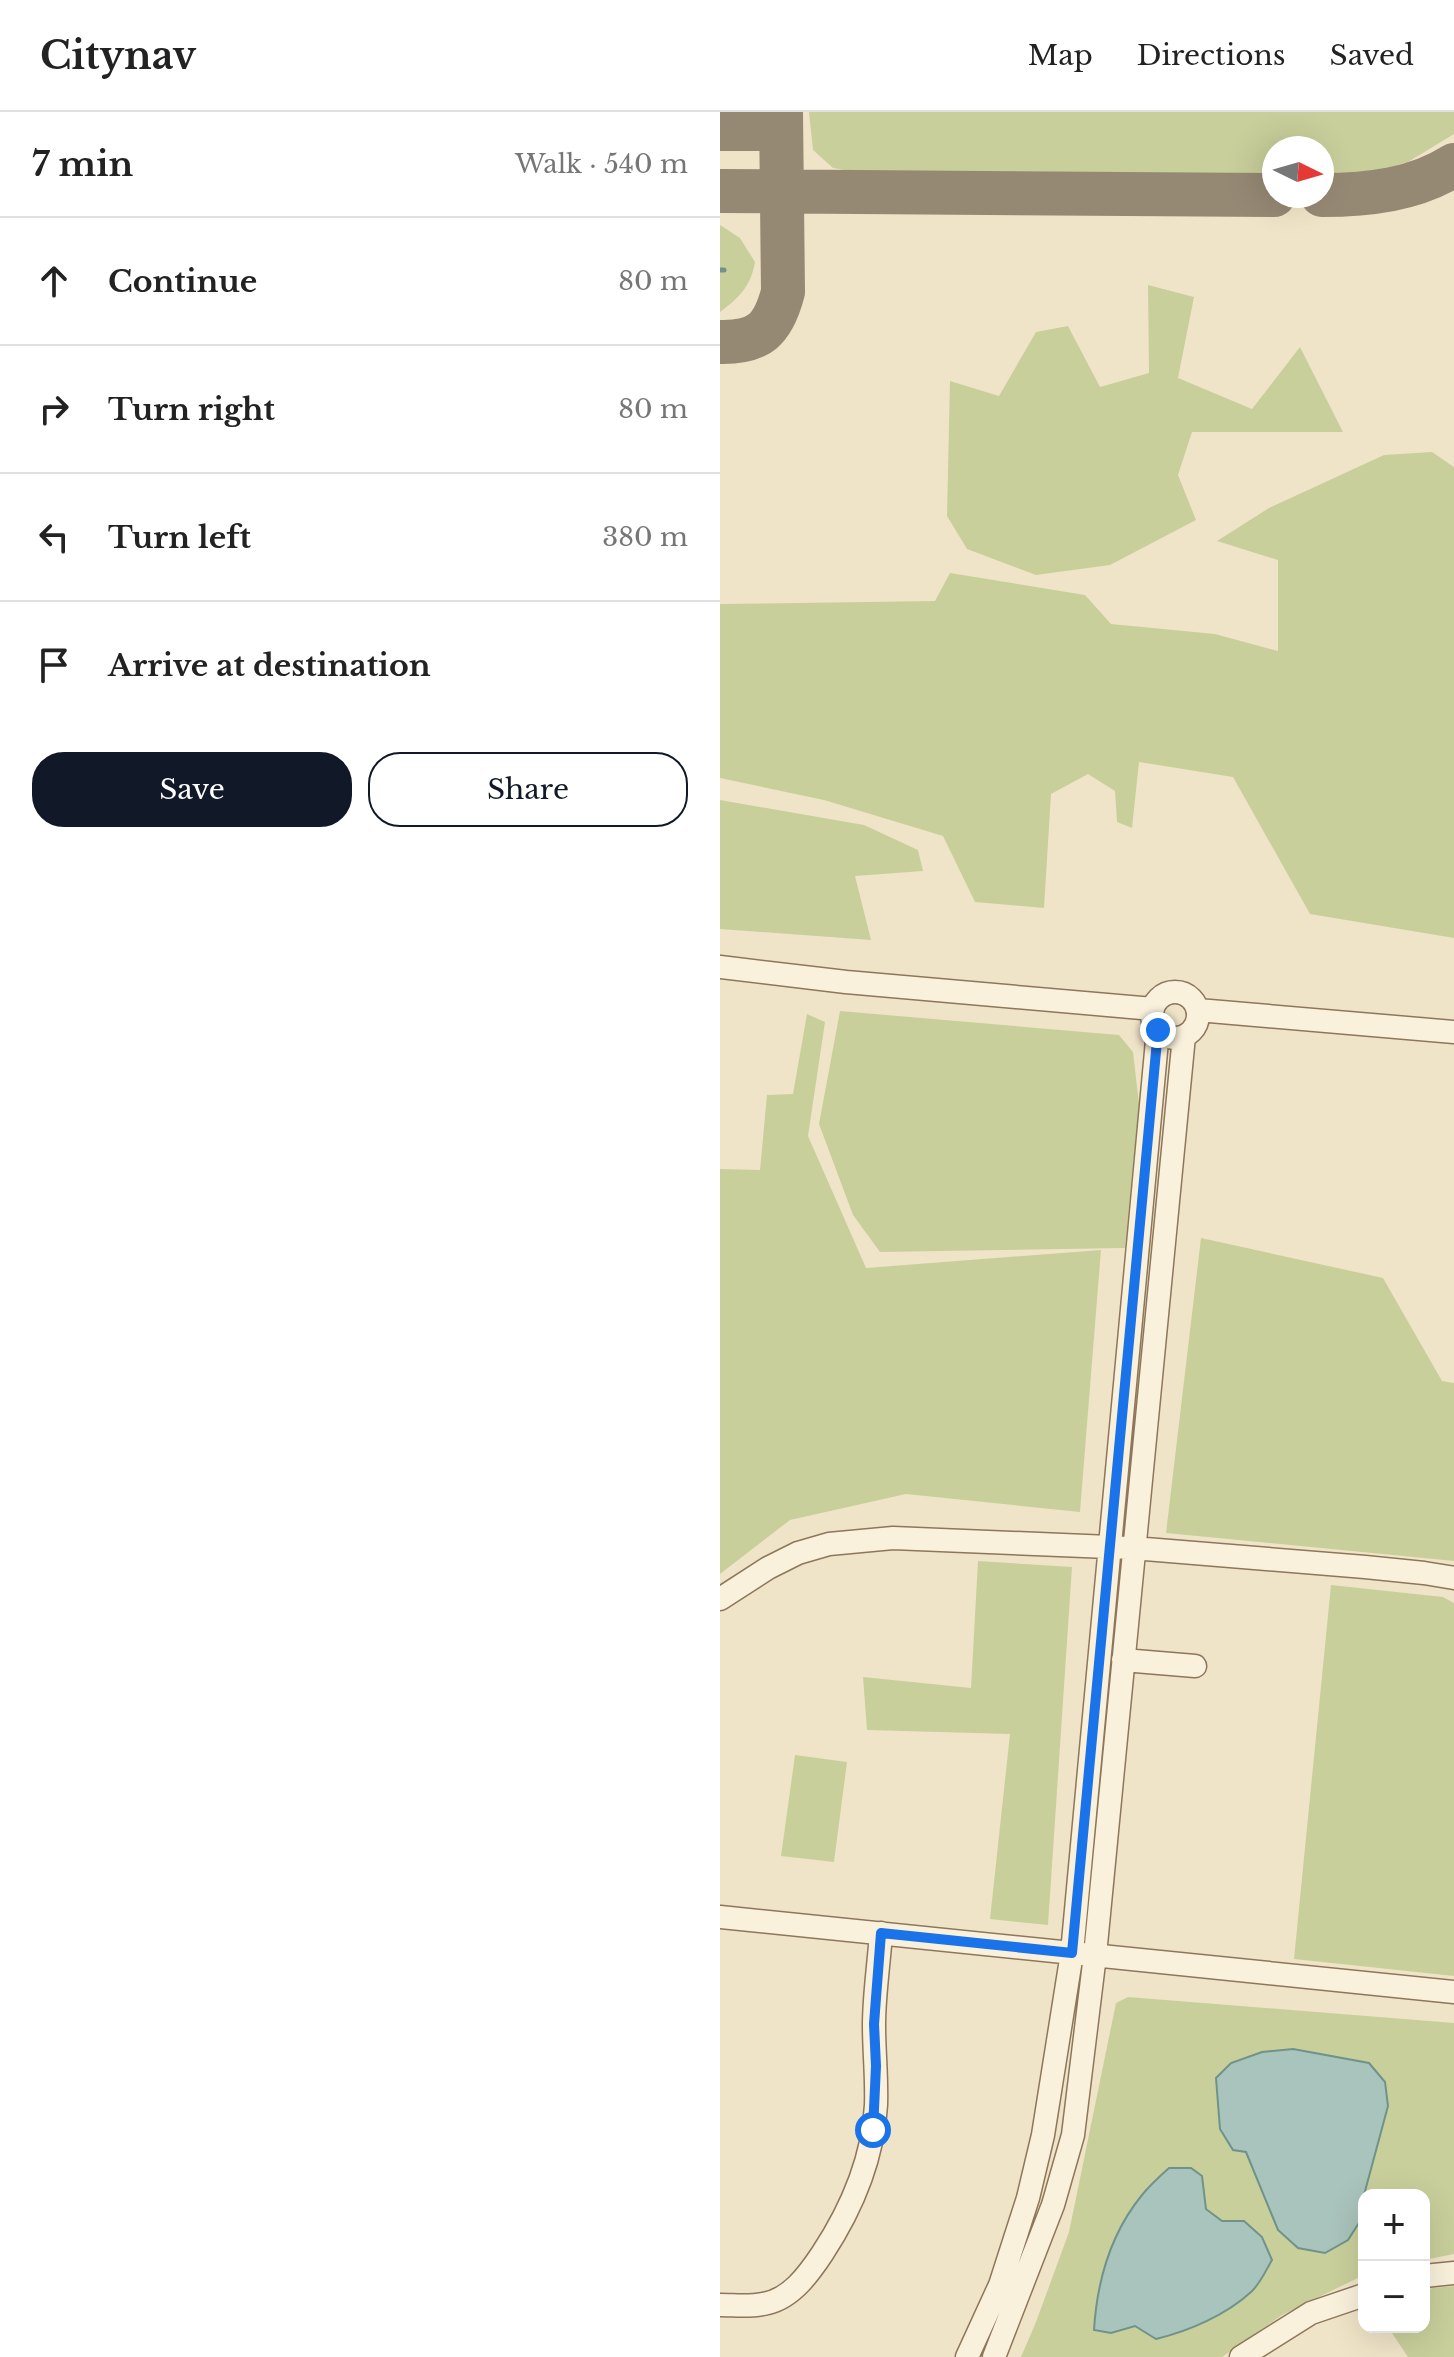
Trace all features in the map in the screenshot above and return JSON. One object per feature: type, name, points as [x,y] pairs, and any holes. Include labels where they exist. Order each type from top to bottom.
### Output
[{"type":"street","points":[[720,967],[846,982],[1056,999],[1155,1019],[1170,1037],[1184,1036],[1196,1026],[1198,1010],[1190,997],[1175,992],[1161,997],[1155,1019],[1072,1953],[1043,2135],[1028,2198],[1000,2285],[967,2357]]},
{"type":"street","points":[[1198,1010],[1454,1032]]},
{"type":"street","points":[[994,2357],[1053,2205],[1073,2135],[1095,1955],[1184,1036]]},
{"type":"street","points":[[720,1599],[798,1553],[829,1544],[893,1538],[1133,1548],[1365,1567],[1454,1578]]},
{"type":"street","points":[[1123,1660],[1195,1666]]},
{"type":"street","points":[[720,1917],[1454,1992]]},
{"type":"street","points":[[720,2305],[765,2304],[784,2296],[807,2277],[850,2205],[873,2130],[876,2079],[874,2024],[881,1933]]},
{"type":"street","points":[[1430,2275],[1454,2273]]},
{"type":"street","points":[[1241,2357],[1311,2313],[1358,2297]]},
{"type":"green space","points":[[809,112],[1454,112],[1454,134],[1408,162],[1356,176],[1334,177],[1334,136],[1262,136],[1262,178],[868,174],[833,168],[813,150]]},
{"type":"green space","points":[[720,225],[740,238],[755,262],[751,278],[743,291],[720,312]]},
{"type":"green space","points":[[1148,285],[1194,297],[1178,378],[1252,409],[1300,347],[1343,432],[1192,432],[1178,475],[1196,520],[1110,565],[1036,575],[967,549],[947,516],[950,381],[999,396],[1036,332],[1068,326],[1100,387],[1149,373]]},
{"type":"green space","points":[[1432,452],[1454,467],[1454,938],[1310,914],[1233,777],[1139,762],[1132,828],[1117,822],[1115,791],[1088,774],[1051,794],[1044,908],[975,902],[943,836],[824,800],[720,778],[720,604],[935,601],[950,573],[1085,595],[1111,624],[1215,634],[1278,651],[1278,560],[1217,541],[1269,508],[1384,455]]},
{"type":"green space","points":[[720,800],[864,825],[918,850],[923,871],[855,876],[871,940],[720,929]]},
{"type":"green space","points":[[840,1011],[1119,1035],[1133,1052],[1139,1104],[1125,1248],[880,1252],[853,1215],[819,1124]]},
{"type":"green space","points":[[807,1014],[825,1022],[808,1136],[866,1268],[1101,1250],[1080,1512],[906,1494],[790,1520],[720,1574],[720,1169],[760,1170],[767,1095],[793,1094]]},
{"type":"green space","points":[[1201,1238],[1383,1278],[1442,1381],[1454,1383],[1454,1561],[1166,1533]]},
{"type":"green space","points":[[978,1561],[1072,1567],[1048,1925],[990,1919],[1010,1734],[867,1730],[863,1677],[971,1688]]},
{"type":"green space","points":[[1331,1585],[1443,1597],[1454,1603],[1454,1976],[1294,1959]]},
{"type":"green space","points":[[795,1755],[847,1762],[834,1862],[781,1856]]},
{"type":"green space","points":[[1128,1997],[1454,2023],[1454,2254],[1430,2259],[1430,2189],[1358,2189],[1358,2278],[1282,2315],[1222,2357],[1021,2357],[1069,2232],[1116,2003]]},
{"type":"green space","points":[[1454,2286],[1454,2357],[1408,2357],[1392,2333],[1430,2333],[1430,2288]]},
{"type":"water","points":[[1293,2049],[1369,2063],[1385,2082],[1388,2106],[1366,2189],[1358,2189],[1358,2224],[1348,2240],[1325,2253],[1298,2248],[1278,2230],[1246,2152],[1233,2150],[1220,2129],[1216,2078],[1231,2063],[1262,2052]]},
{"type":"water","points":[[1169,2168],[1191,2168],[1202,2176],[1206,2209],[1222,2221],[1244,2221],[1262,2237],[1272,2260],[1251,2292],[1219,2315],[1194,2327],[1156,2339],[1135,2326],[1111,2333],[1094,2330],[1102,2276],[1114,2241],[1142,2195]]},
{"type":"taxiway","points":[[720,342],[745,340],[762,332],[774,316],[783,292],[781,112]]},
{"type":"taxiway","points":[[720,129],[768,129],[781,115]]},
{"type":"taxiway","points":[[1334,195],[1407,185],[1454,165]]},
{"type":"taxiway","points":[[720,191],[1262,195]]},
{"type":"route","points":[[873,2130],[876,2105],[874,2024],[881,1933],[1072,1953],[1158,1030]]}]
